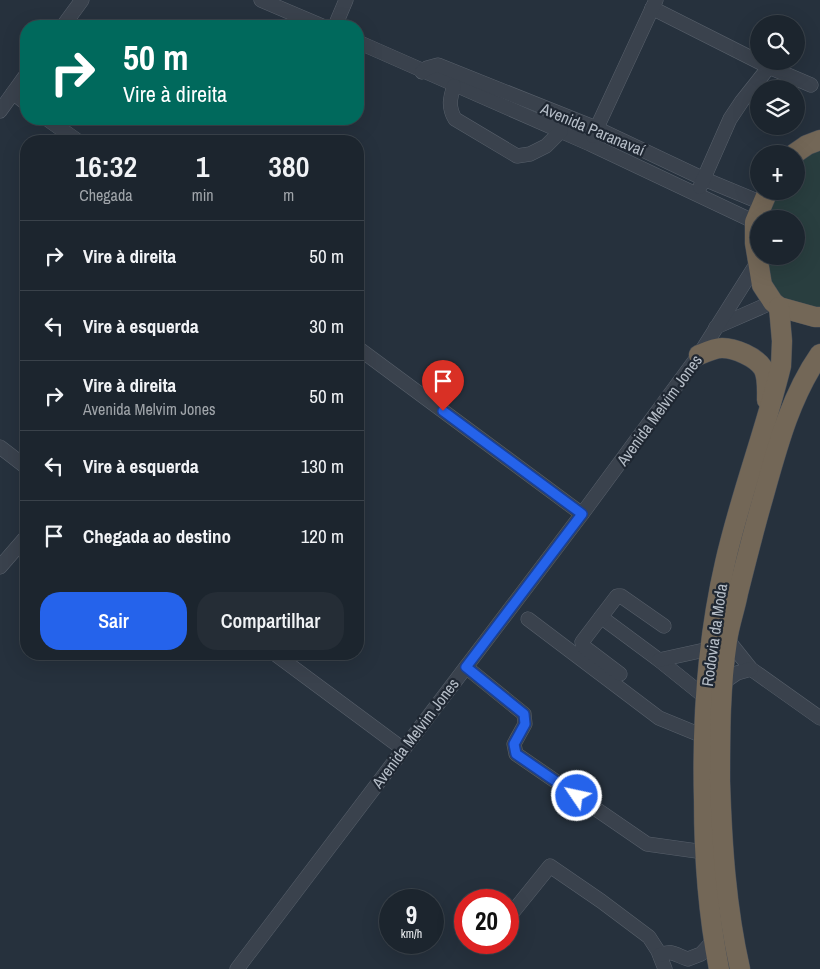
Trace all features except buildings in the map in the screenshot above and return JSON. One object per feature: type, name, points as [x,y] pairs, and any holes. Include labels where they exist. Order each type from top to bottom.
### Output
[{"type":"highway","points":[[805,146],[820,140]]},
{"type":"highway","points":[[757,265],[762,285],[776,304],[820,317]]},
{"type":"highway","name":"Rodovia da Moda","points":[[719,969],[713,941],[704,852],[703,736],[709,649],[725,563],[781,366],[782,341],[776,304]]},
{"type":"highway","points":[[699,355],[721,348],[735,351],[751,357],[764,369],[767,390],[766,422]]},
{"type":"highway","name":"Rodovia da Moda","points":[[740,969],[726,889],[723,849],[720,754],[721,684],[727,639],[773,462],[796,395],[820,354]]},
{"type":"street","points":[[67,20],[82,0]]},
{"type":"street","points":[[261,0],[308,20]]},
{"type":"street","points":[[338,20],[346,0]]},
{"type":"street","points":[[590,144],[654,4],[750,57]]},
{"type":"street","name":"Avenida Paranavaí","points":[[364,45],[422,72],[590,144],[696,194],[762,205]]},
{"type":"street","name":"Avenida Paranavaí","points":[[422,72],[438,65],[596,128],[762,205]]},
{"type":"street","points":[[696,194],[730,119],[767,70]]},
{"type":"street","points":[[776,70],[811,85]]},
{"type":"street","points":[[0,111],[20,83]]},
{"type":"street","points":[[454,86],[450,96],[450,110],[455,118],[517,156],[530,154],[546,146],[561,132]]},
{"type":"street","points":[[13,93],[20,98]]},
{"type":"street","points":[[55,125],[70,135]]},
{"type":"street","name":"Avenida Melvim Jones","points":[[237,969],[582,514],[699,355],[756,265]]},
{"type":"street","points":[[716,327],[776,304]]},
{"type":"street","points":[[364,352],[582,514]]},
{"type":"street","points":[[0,447],[20,462]]},
{"type":"street","points":[[0,566],[20,544]]},
{"type":"street","points":[[620,674],[583,646],[582,642],[617,596],[620,596],[664,626]]},
{"type":"street","points":[[601,617],[660,660],[706,697]]},
{"type":"street","points":[[528,619],[659,718],[703,736]]},
{"type":"street","points":[[727,639],[751,669],[820,718]]},
{"type":"street","points":[[660,660],[709,649]]},
{"type":"street","points":[[283,660],[403,749]]},
{"type":"street","points":[[466,667],[524,714],[525,724],[514,744],[516,754],[647,844],[704,852]]},
{"type":"street","points":[[721,684],[737,673],[751,669]]},
{"type":"street","points":[[519,904],[550,866],[649,936],[660,955],[665,969]]},
{"type":"street","points":[[660,955],[666,952],[674,952],[689,964],[713,941]]},
{"type":"green space","points":[[820,140],[820,317],[778,306],[765,291],[758,265],[805,265],[805,210],[759,210],[764,200],[805,200],[805,146]]},
{"type":"route","points":[[443,411],[582,514],[466,667],[524,714],[525,724],[514,744],[516,754],[577,796]]}]
